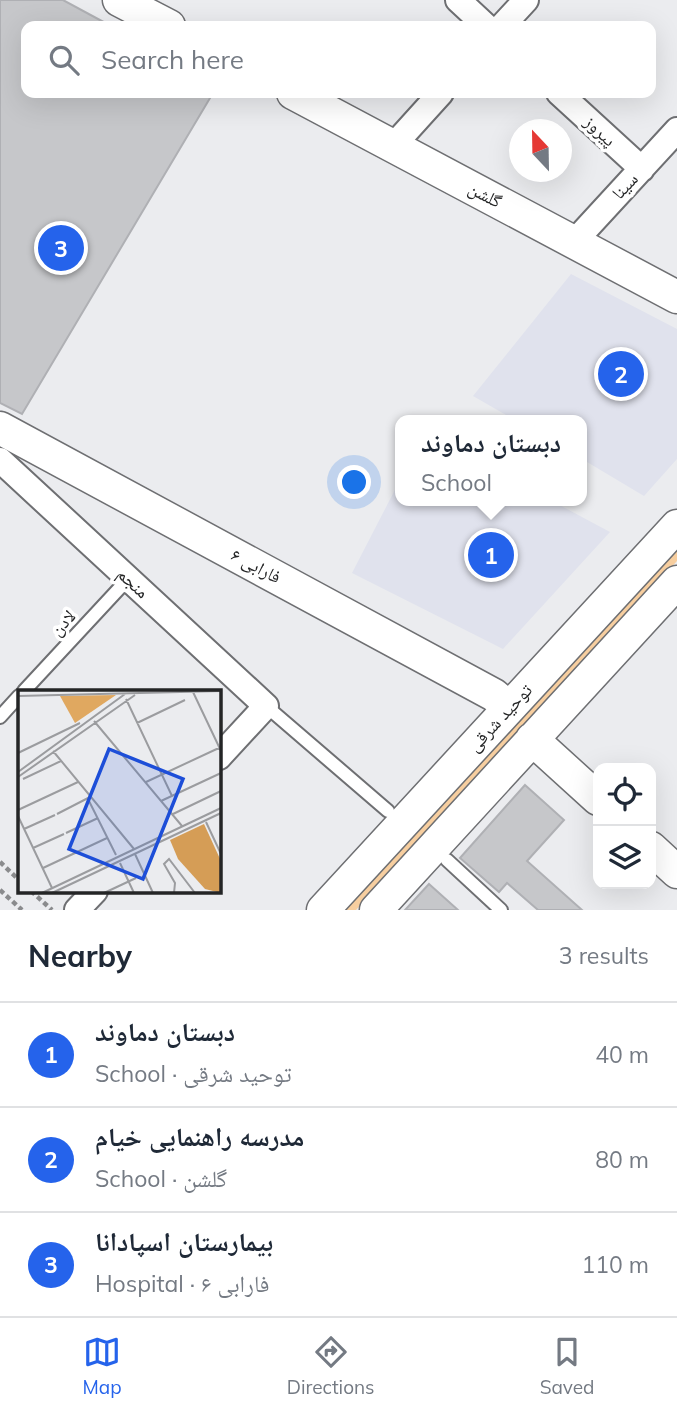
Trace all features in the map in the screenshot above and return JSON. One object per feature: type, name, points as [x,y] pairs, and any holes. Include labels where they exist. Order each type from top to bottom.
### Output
[{"type":"street","points":[[119,0],[159,21]]},
{"type":"street","points":[[458,0],[481,21]]},
{"type":"street","points":[[507,21],[526,0]]},
{"type":"street","name":"گلشن","points":[[302,98],[677,297]]},
{"type":"street","points":[[393,146],[436,98]]},
{"type":"street","name":"پیروز","points":[[564,98],[642,169]]},
{"type":"street","name":"سینا","points":[[574,242],[677,131]]},
{"type":"street","name":"منجم","points":[[2,443],[128,579],[266,706]]},
{"type":"street","name":"فارابی ۶","points":[[2,443],[494,695],[509,709]]},
{"type":"street","name":"توحید شرقی","points":[[323,910],[677,526]]},
{"type":"street","points":[[376,910],[677,582]]},
{"type":"street","points":[[220,756],[266,706]]},
{"type":"street","points":[[532,739],[593,794]]},
{"type":"street","points":[[656,853],[677,872]]},
{"type":"street","points":[[77,910],[94,892]]},
{"type":"lane","name":"لادن","points":[[25,690],[128,579]]},
{"type":"lane","points":[[0,717],[18,697]]},
{"type":"lane","points":[[266,706],[388,811]]},
{"type":"lane","points":[[447,860],[502,910]]},
{"type":"path","points":[[0,862],[18,879]]},
{"type":"path","points":[[0,890],[22,910]]},
{"type":"path","points":[[32,892],[52,910]]},
{"type":"shaded area","points":[[571,274],[677,329],[677,459],[644,496],[587,462],[587,415],[506,415],[473,396]]},
{"type":"shaded area","points":[[395,490],[395,506],[561,506],[610,532],[503,649],[352,573]]},
{"type":"shaded area","points":[[677,546],[677,561],[356,910],[342,910]]},
{"type":"building","points":[[0,0],[63,0],[102,21],[21,21],[21,98],[210,98],[22,414],[0,403]]},
{"type":"building","points":[[525,785],[564,820],[527,861],[582,910],[538,910],[507,883],[499,892],[460,858]]},
{"type":"building","points":[[429,884],[458,910],[405,910]]},
{"type":"place","name":"بیمارستان اسپادانا","points":[[61,248]]},
{"type":"place","name":"مدرسه راهنمایی خیام","points":[[621,374]]},
{"type":"place","name":"دبستان دماوند","points":[[491,555]]}]
